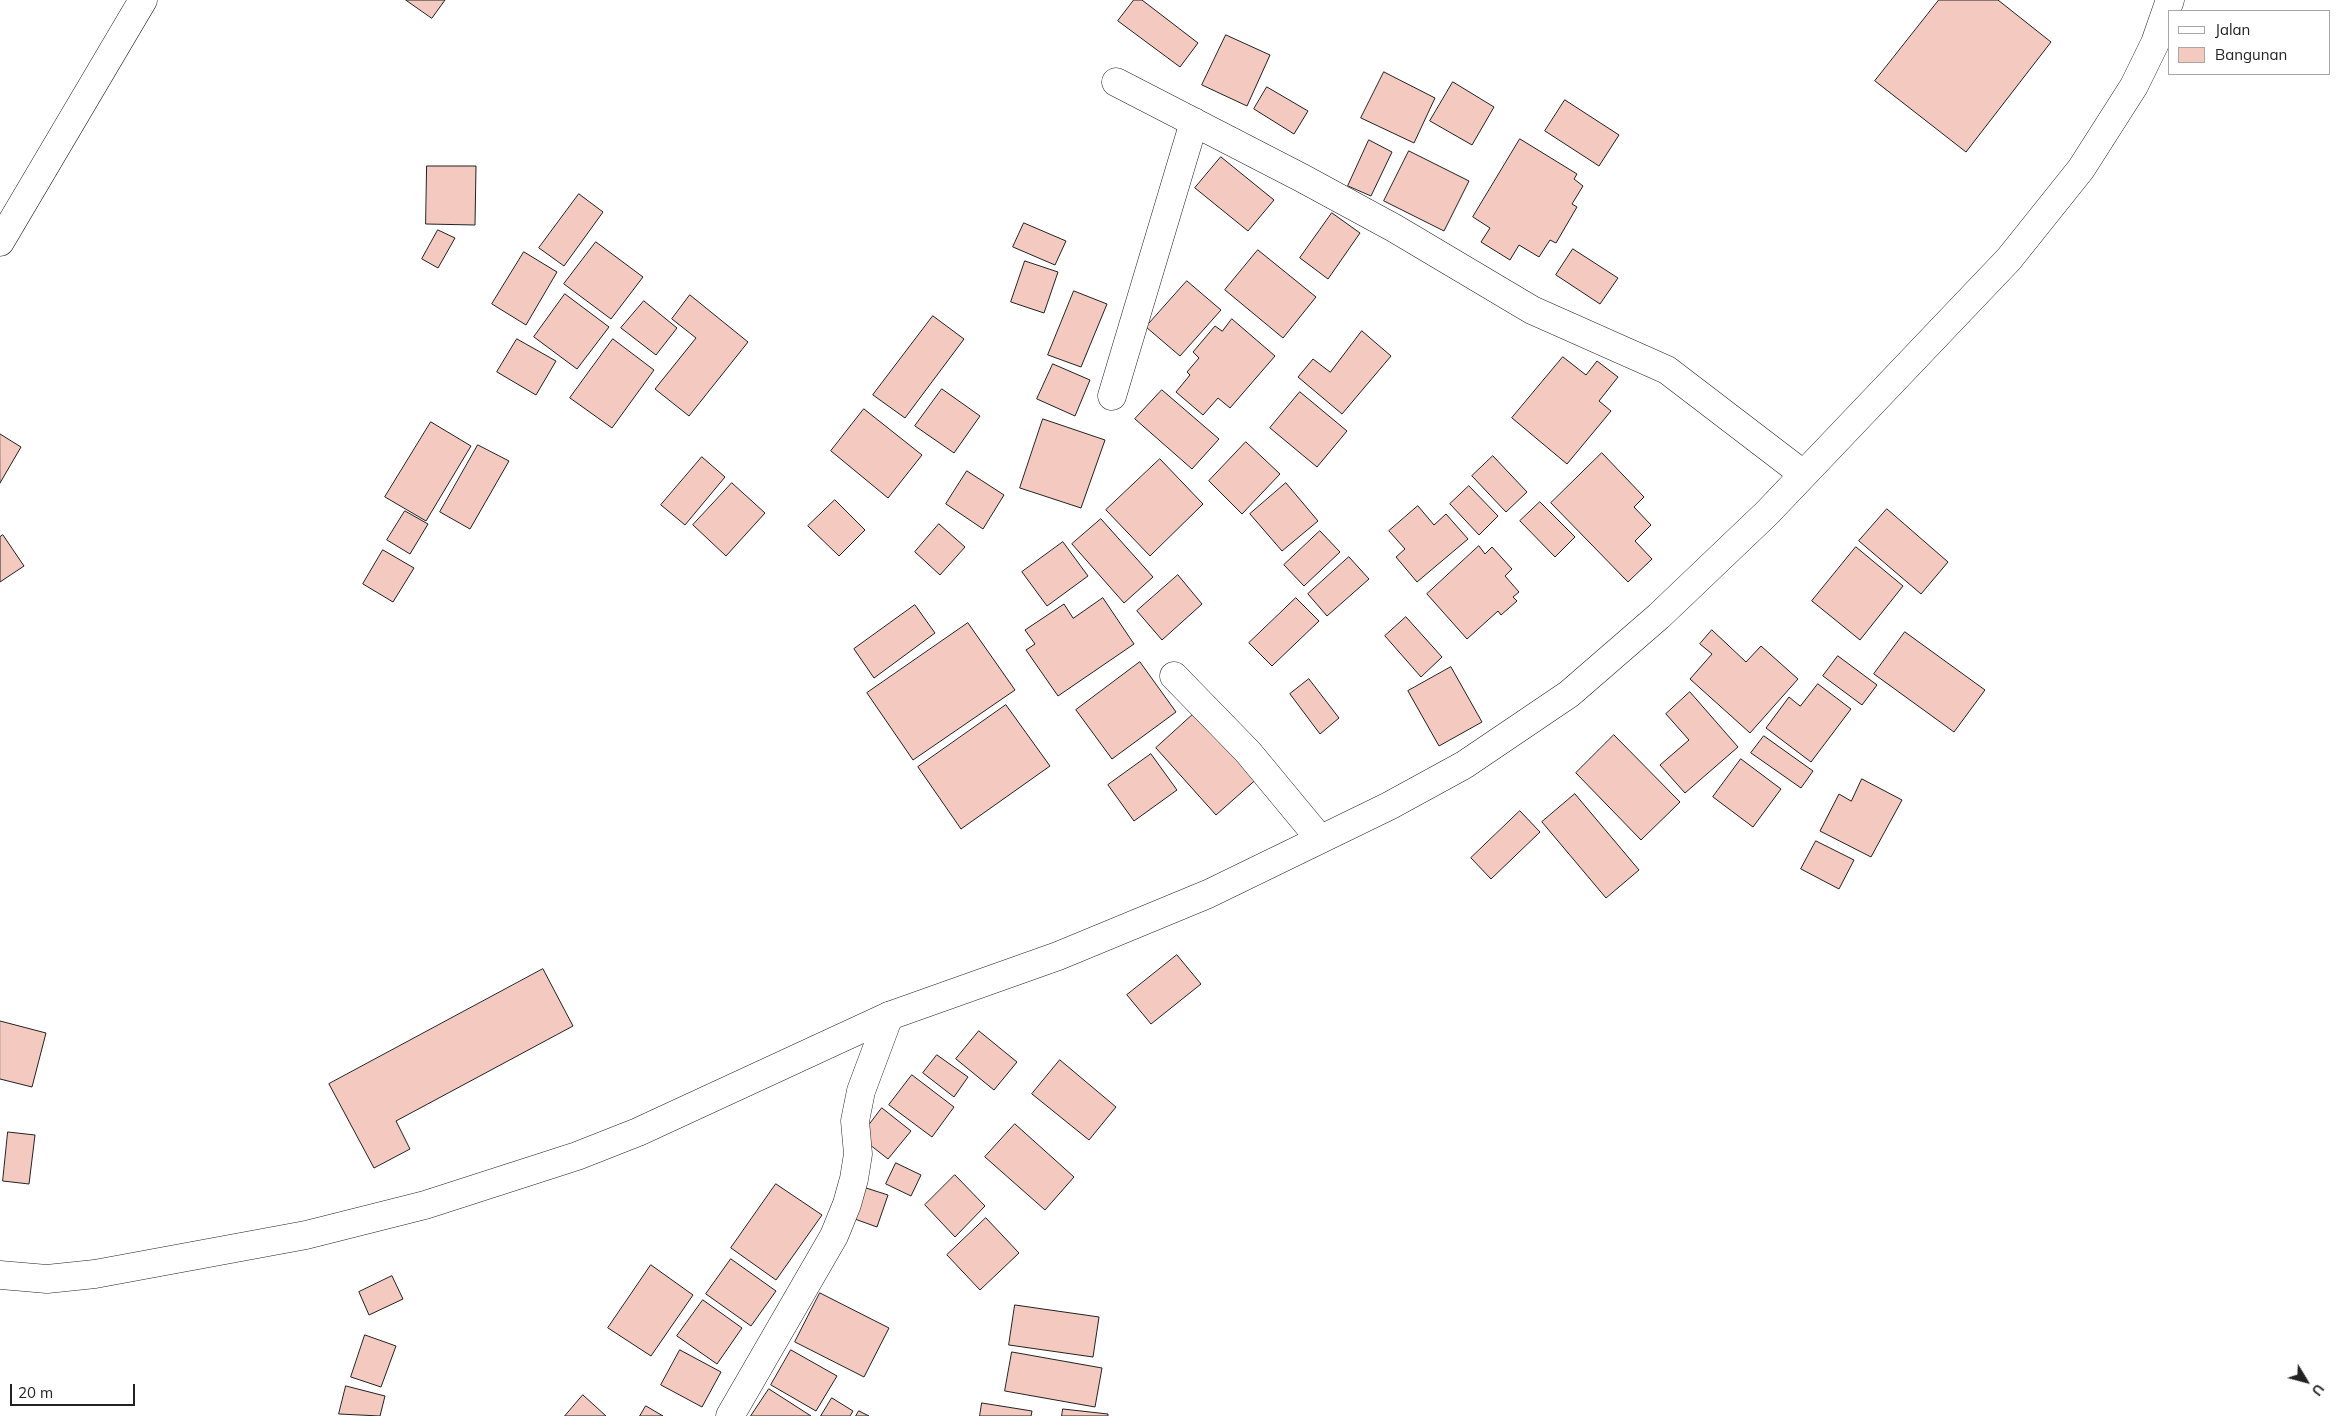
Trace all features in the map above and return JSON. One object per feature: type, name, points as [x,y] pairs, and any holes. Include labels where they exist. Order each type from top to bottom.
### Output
[{"type":"main road","points":[[0,242],[143,0]]},
{"type":"main road","points":[[0,1275],[47,1280],[96,1274],[306,1235],[425,1205],[577,1156],[638,1132],[890,1016],[1075,949],[1208,894],[1389,806],[1464,765],[1569,694],[1659,616],[1803,474],[2009,259],[2081,169],[2134,86],[2156,43],[2170,0]]},
{"type":"main road","points":[[1116,82],[1394,228],[1532,310],[1667,370],[1803,474]]},
{"type":"main road","points":[[1112,396],[1194,122]]},
{"type":"main road","points":[[1174,676],[1248,752],[1320,839]]},
{"type":"main road","points":[[730,1416],[834,1236],[847,1204],[858,1154],[855,1121],[861,1091],[890,1016]]},
{"type":"building","points":[[406,0],[445,0],[432,18]]},
{"type":"building","points":[[1134,0],[1142,0],[1198,43],[1180,67],[1118,21]]},
{"type":"building","points":[[1939,0],[1998,0],[2051,42],[1966,152],[1875,81]]},
{"type":"building","points":[[1226,35],[1270,55],[1247,106],[1202,85]]},
{"type":"building","points":[[1384,72],[1435,98],[1414,143],[1361,118]]},
{"type":"building","points":[[1453,82],[1494,107],[1472,145],[1430,121]]},
{"type":"building","points":[[1267,87],[1308,111],[1294,134],[1254,109]]},
{"type":"building","points":[[1565,100],[1619,135],[1599,166],[1545,131]]},
{"type":"building","points":[[1520,139],[1577,174],[1574,179],[1583,186],[1572,204],[1577,207],[1556,243],[1550,240],[1539,257],[1519,245],[1510,260],[1481,242],[1490,228],[1473,217]]},
{"type":"building","points":[[1369,140],[1392,152],[1371,196],[1348,186]]},
{"type":"building","points":[[1409,151],[1469,181],[1444,231],[1384,201]]},
{"type":"building","points":[[1221,157],[1274,200],[1248,231],[1195,188]]},
{"type":"building","points":[[427,166],[476,166],[475,225],[426,224]]},
{"type":"building","points":[[579,194],[603,212],[564,266],[539,248]]},
{"type":"building","points":[[1332,213],[1360,233],[1328,279],[1300,258]]},
{"type":"building","points":[[1024,223],[1066,241],[1055,265],[1013,247]]},
{"type":"building","points":[[438,230],[455,238],[438,268],[422,259]]},
{"type":"building","points":[[596,242],[643,277],[611,319],[564,284]]},
{"type":"building","points":[[1573,249],[1618,278],[1600,304],[1556,275]]},
{"type":"building","points":[[1258,250],[1316,297],[1283,338],[1225,290]]},
{"type":"building","points":[[524,252],[557,272],[526,325],[492,304]]},
{"type":"building","points":[[1025,261],[1058,272],[1044,313],[1011,302]]},
{"type":"building","points":[[1187,281],[1221,310],[1180,356],[1146,327]]},
{"type":"building","points":[[1074,291],[1107,304],[1081,367],[1048,355]]},
{"type":"building","points":[[565,294],[609,327],[577,369],[534,337]]},
{"type":"building","points":[[690,295],[748,342],[689,416],[655,389],[696,338],[672,319]]},
{"type":"building","points":[[644,301],[677,328],[656,355],[621,328]]},
{"type":"building","points":[[933,316],[964,339],[905,418],[873,395]]},
{"type":"building","points":[[1232,319],[1275,356],[1230,408],[1218,398],[1203,415],[1176,392],[1190,375],[1187,372],[1199,358],[1193,352],[1215,326],[1222,331]]},
{"type":"building","points":[[1362,331],[1391,356],[1342,414],[1298,377],[1313,359],[1330,372]]},
{"type":"building","points":[[517,339],[556,361],[536,395],[497,372]]},
{"type":"building","points":[[613,339],[654,370],[612,428],[570,398]]},
{"type":"building","points":[[1563,357],[1586,375],[1597,361],[1618,377],[1599,401],[1611,411],[1567,464],[1512,418]]},
{"type":"building","points":[[1053,364],[1090,380],[1075,416],[1037,399]]},
{"type":"building","points":[[942,389],[980,416],[954,453],[915,426]]},
{"type":"building","points":[[1162,390],[1219,439],[1192,469],[1135,419]]},
{"type":"building","points":[[1300,392],[1347,431],[1317,467],[1270,428]]},
{"type":"building","points":[[864,409],[922,455],[888,498],[831,451]]},
{"type":"building","points":[[1043,419],[1105,440],[1081,508],[1020,488]]},
{"type":"building","points":[[431,422],[471,446],[426,521],[385,497]]},
{"type":"building","points":[[0,434],[21,447],[0,483]]},
{"type":"building","points":[[1246,442],[1280,474],[1242,514],[1209,481]]},
{"type":"building","points":[[478,445],[509,461],[470,529],[440,512]]},
{"type":"building","points":[[1602,453],[1644,497],[1634,507],[1651,525],[1635,541],[1652,559],[1628,582],[1551,503]]},
{"type":"building","points":[[1493,456],[1527,492],[1506,512],[1472,476]]},
{"type":"building","points":[[702,457],[725,477],[685,525],[661,505]]},
{"type":"building","points":[[1160,459],[1203,504],[1150,556],[1106,510]]},
{"type":"building","points":[[967,471],[1004,495],[983,529],[946,504]]},
{"type":"building","points":[[732,483],[765,513],[726,556],[693,525]]},
{"type":"building","points":[[1286,483],[1318,521],[1282,551],[1250,514]]},
{"type":"building","points":[[1469,486],[1498,516],[1479,535],[1450,504]]},
{"type":"building","points":[[835,500],[865,530],[839,556],[808,526]]},
{"type":"building","points":[[1540,502],[1575,537],[1555,557],[1520,521]]},
{"type":"building","points":[[1418,506],[1434,525],[1446,514],[1468,539],[1417,582],[1396,557],[1405,549],[1389,531]]},
{"type":"building","points":[[1887,509],[1948,562],[1921,594],[1859,541]]},
{"type":"building","points":[[405,511],[428,524],[410,554],[387,540]]},
{"type":"building","points":[[1101,519],[1153,577],[1124,603],[1072,544]]},
{"type":"building","points":[[939,524],[965,547],[940,575],[915,552]]},
{"type":"building","points":[[1320,531],[1340,552],[1304,586],[1284,565]]},
{"type":"building","points":[[3,535],[24,566],[0,582],[0,537]]},
{"type":"building","points":[[1063,542],[1088,576],[1047,606],[1022,572]]},
{"type":"building","points":[[1479,546],[1485,554],[1492,547],[1512,569],[1505,576],[1519,592],[1513,597],[1517,601],[1501,615],[1498,611],[1467,639],[1427,594]]},
{"type":"building","points":[[1856,547],[1903,586],[1860,640],[1812,601]]},
{"type":"building","points":[[383,550],[414,568],[393,602],[363,584]]},
{"type":"building","points":[[1349,557],[1369,579],[1327,616],[1308,594]]},
{"type":"building","points":[[1178,575],[1202,604],[1162,640],[1137,611]]},
{"type":"building","points":[[1103,598],[1134,644],[1058,696],[1026,650],[1035,644],[1025,630],[1064,604],[1073,618]]},
{"type":"building","points":[[1296,598],[1319,621],[1272,666],[1249,643]]},
{"type":"building","points":[[915,605],[935,633],[874,678],[854,649]]},
{"type":"building","points":[[1406,617],[1442,657],[1421,677],[1385,636]]},
{"type":"building","points":[[968,623],[1015,690],[913,760],[867,693]]},
{"type":"building","points":[[1712,630],[1746,662],[1761,646],[1798,679],[1750,733],[1690,679],[1712,654],[1700,644]]},
{"type":"building","points":[[1905,632],[1985,690],[1954,732],[1874,674]]},
{"type":"building","points":[[1838,656],[1877,685],[1862,705],[1823,676]]},
{"type":"building","points":[[1140,662],[1176,712],[1112,759],[1076,710]]},
{"type":"building","points":[[1451,667],[1482,722],[1439,746],[1408,691]]},
{"type":"building","points":[[1309,679],[1339,718],[1320,734],[1290,694]]},
{"type":"building","points":[[1818,684],[1851,709],[1811,762],[1766,728],[1789,697],[1800,706]]},
{"type":"building","points":[[1690,692],[1738,747],[1685,793],[1660,765],[1689,740],[1666,714]]},
{"type":"building","points":[[1006,705],[1050,766],[961,829],[918,767]]},
{"type":"building","points":[[1199,709],[1260,776],[1216,815],[1156,748]]},
{"type":"building","points":[[1614,735],[1680,802],[1641,840],[1576,773]]},
{"type":"building","points":[[1764,736],[1813,771],[1801,788],[1751,753]]},
{"type":"building","points":[[1151,754],[1177,790],[1134,821],[1108,785]]},
{"type":"building","points":[[1741,759],[1781,789],[1753,827],[1713,797]]},
{"type":"building","points":[[1862,779],[1902,800],[1871,857],[1820,831],[1839,794],[1851,801]]},
{"type":"building","points":[[1575,794],[1639,870],[1606,898],[1542,822]]},
{"type":"building","points":[[1520,811],[1540,832],[1491,879],[1471,858]]},
{"type":"building","points":[[1816,841],[1854,860],[1839,889],[1801,869]]},
{"type":"building","points":[[1177,955],[1201,984],[1151,1024],[1127,995]]},
{"type":"building","points":[[543,969],[573,1026],[396,1121],[410,1149],[374,1168],[329,1084]]},
{"type":"building","points":[[0,1021],[46,1033],[32,1087],[0,1079]]},
{"type":"building","points":[[979,1031],[1017,1062],[994,1090],[956,1059]]},
{"type":"building","points":[[937,1055],[968,1077],[954,1097],[923,1073]]},
{"type":"building","points":[[1060,1060],[1116,1107],[1089,1140],[1032,1094]]},
{"type":"building","points":[[912,1075],[954,1107],[932,1137],[889,1105]]},
{"type":"building","points":[[882,1108],[911,1131],[888,1159],[860,1137]]},
{"type":"building","points":[[1015,1124],[1074,1177],[1045,1210],[985,1157]]},
{"type":"building","points":[[8,1132],[35,1135],[29,1184],[3,1181]]},
{"type":"building","points":[[896,1163],[921,1175],[911,1196],[886,1184]]},
{"type":"building","points":[[955,1175],[985,1206],[955,1237],[925,1205]]},
{"type":"building","points":[[776,1184],[822,1215],[776,1280],[731,1248]]},
{"type":"building","points":[[863,1187],[888,1195],[877,1227],[852,1218]]},
{"type":"building","points":[[986,1218],[1019,1253],[980,1290],[947,1255]]},
{"type":"building","points":[[731,1259],[776,1291],[751,1326],[706,1294]]},
{"type":"building","points":[[651,1265],[693,1295],[651,1356],[608,1328]]},
{"type":"building","points":[[392,1276],[403,1299],[369,1315],[359,1292]]},
{"type":"building","points":[[820,1293],[889,1328],[864,1377],[795,1342]]},
{"type":"building","points":[[703,1300],[742,1328],[717,1364],[677,1336]]},
{"type":"building","points":[[1015,1305],[1099,1317],[1093,1357],[1009,1345]]},
{"type":"building","points":[[365,1335],[396,1346],[381,1387],[351,1377]]},
{"type":"building","points":[[680,1350],[721,1372],[702,1407],[661,1385]]},
{"type":"building","points":[[791,1350],[837,1376],[816,1411],[771,1385]]},
{"type":"building","points":[[1012,1352],[1102,1368],[1095,1407],[1005,1391]]},
{"type":"building","points":[[346,1386],[385,1396],[380,1416],[339,1414]]},
{"type":"building","points":[[769,1389],[811,1416],[751,1416]]},
{"type":"building","points":[[583,1395],[606,1416],[565,1416]]},
{"type":"building","points":[[832,1398],[853,1411],[850,1416],[821,1416]]},
{"type":"building","points":[[982,1403],[1032,1411],[1031,1416],[980,1416]]},
{"type":"building","points":[[646,1406],[663,1416],[640,1416]]},
{"type":"building","points":[[1063,1409],[1108,1414],[1108,1416],[1062,1416]]},
{"type":"building","points":[[859,1411],[869,1416],[856,1416]]}]
